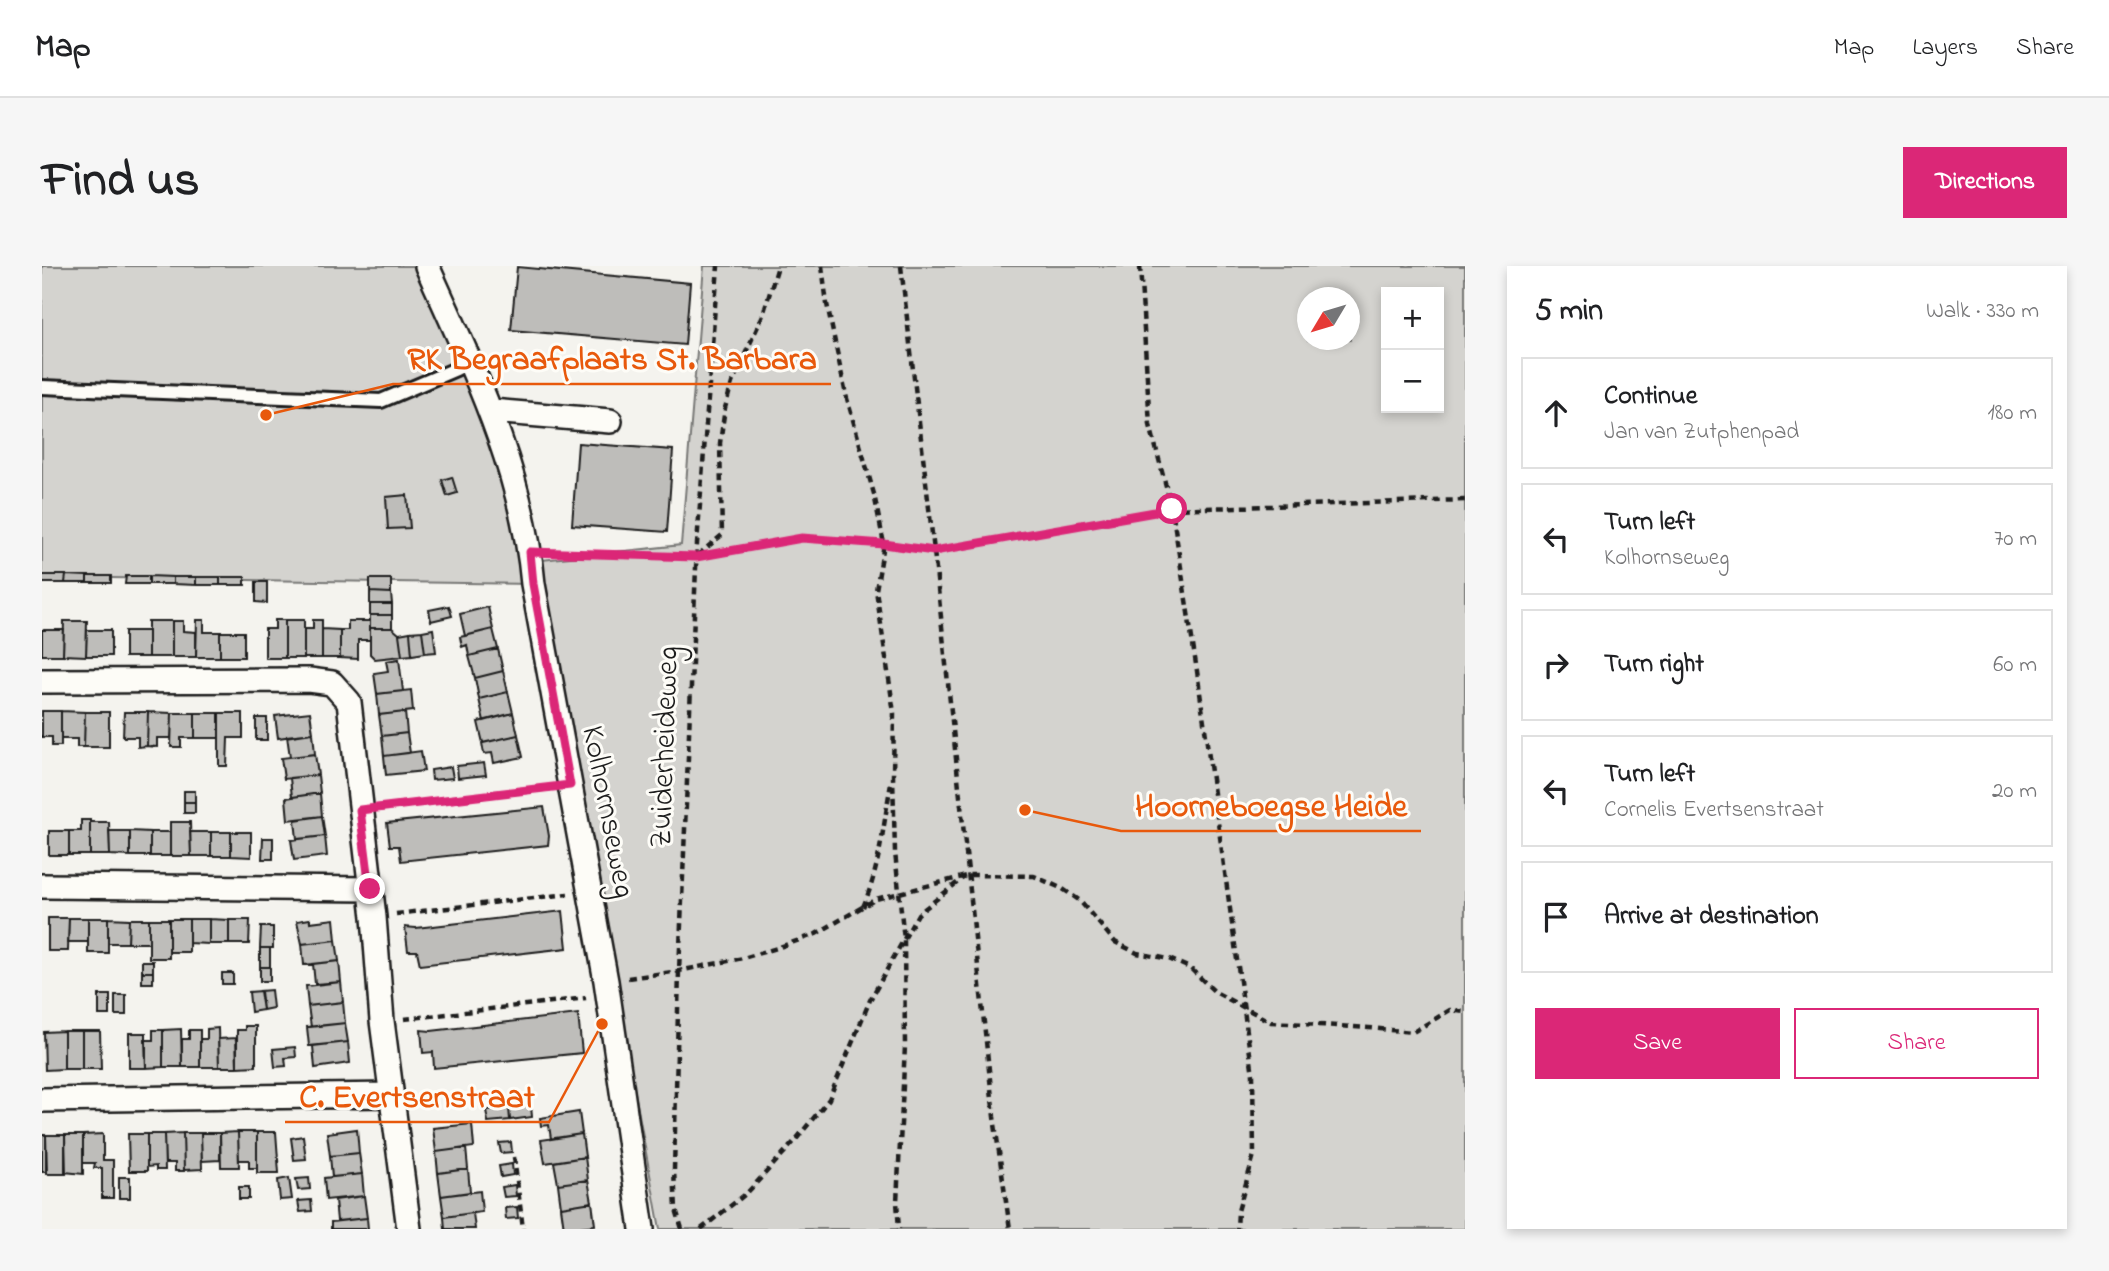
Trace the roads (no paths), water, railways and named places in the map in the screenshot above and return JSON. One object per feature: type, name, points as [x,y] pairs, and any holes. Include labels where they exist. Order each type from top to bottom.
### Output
[{"type":"street","name":"Kolhornseweg","points":[[427,266],[491,411],[510,468],[530,552],[533,584],[607,988],[642,1229]]},
{"type":"street","points":[[491,411],[610,421]]},
{"type":"street","points":[[42,681],[309,680],[332,684],[349,702],[374,917],[382,1021],[409,1229]]},
{"type":"street","points":[[42,886],[370,889]]},
{"type":"street","points":[[42,1100],[391,1095]]},
{"type":"lane","points":[[42,387],[381,401],[470,362]]},
{"type":"place","name":"RK Begraafplaats St. Barbara","points":[[266,415]]},
{"type":"place","name":"Hoorneboegse Heide","points":[[1025,810]]},
{"type":"place","name":"C. Evertsenstraat","points":[[602,1024]]}]
